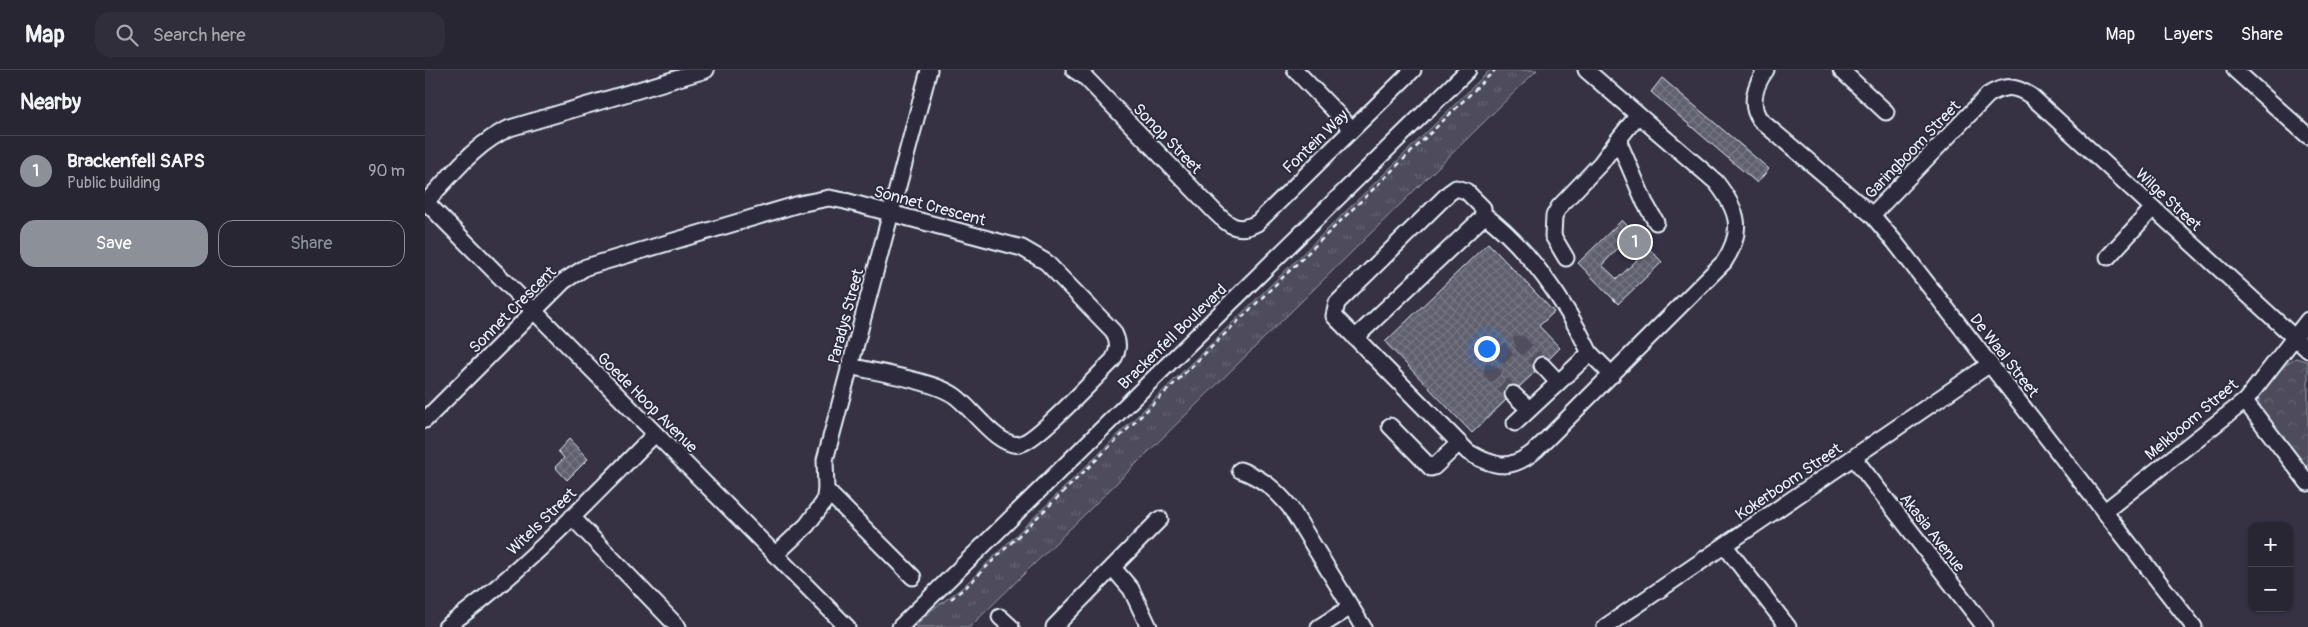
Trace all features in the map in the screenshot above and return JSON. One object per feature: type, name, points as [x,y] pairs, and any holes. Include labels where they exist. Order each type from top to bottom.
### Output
[{"type":"street","points":[[425,202],[477,149],[494,135],[510,128],[706,70]]},
{"type":"street","name":"Paradys Street","points":[[775,555],[807,525],[824,502],[826,490],[825,460],[929,70]]},
{"type":"street","name":"Sonop Street","points":[[1074,70],[1085,77],[1225,222],[1238,229]]},
{"type":"street","points":[[1295,70],[1352,129]]},
{"type":"street","name":"Fontein Way","points":[[1238,229],[1247,228],[1257,223],[1413,70]]},
{"type":"street","name":"Brackenfell Boulevard","points":[[900,627],[1468,70]]},
{"type":"street","points":[[1586,70],[1717,182],[1734,206],[1737,227],[1735,242],[1724,262],[1612,374],[1536,450],[1519,462],[1507,466],[1495,465],[1481,460],[1459,443],[1334,316],[1337,303],[1449,193],[1456,188],[1461,188],[1480,204],[1483,214],[1502,228],[1553,288],[1590,352],[1612,374]]},
{"type":"street","name":"De Waal Street","points":[[1766,70],[1757,85],[1754,109],[1766,126],[1872,215],[2195,627]]},
{"type":"street","points":[[1841,70],[1886,112]]},
{"type":"street","points":[[2235,70],[2308,136]]},
{"type":"street","name":"Wilge Street","points":[[2000,88],[2010,86],[2019,88],[2031,96],[2308,350]]},
{"type":"street","name":"Garingboom Street","points":[[1872,215],[1988,95],[2000,88]]},
{"type":"street","points":[[1566,258],[1553,236],[1554,216],[1559,207],[1601,163],[1638,115]]},
{"type":"street","points":[[1618,140],[1645,203],[1657,222]]},
{"type":"street","name":"Sonnet Crescent","points":[[425,420],[564,281],[586,267],[799,204],[829,198],[845,200],[891,214],[1004,242],[1034,253],[1046,262],[1113,331],[1118,340],[1118,347],[1113,360],[1037,435],[1020,444],[1007,443],[946,390],[849,366]]},
{"type":"street","name":"Goede Hoop Avenue","points":[[425,202],[847,627]]},
{"type":"street","points":[[2108,257],[2153,208]]},
{"type":"street","points":[[1355,338],[1483,214]]},
{"type":"street","name":"Melkboom Street","points":[[2105,511],[2245,401],[2308,320]]},
{"type":"street","points":[[1515,423],[1590,352]]},
{"type":"street","name":"Kokerboom Street","points":[[1605,627],[1990,364]]},
{"type":"street","points":[[1542,365],[1558,382]]},
{"type":"street","points":[[1513,394],[1529,409]]},
{"type":"street","points":[[2245,401],[2308,483]]},
{"type":"street","points":[[1390,426],[1431,468],[1459,443]]},
{"type":"street","name":"Witels Street","points":[[445,627],[489,595],[572,517],[655,434]]},
{"type":"street","name":"Akasia Avenue","points":[[1853,458],[1985,627]]},
{"type":"street","points":[[1240,470],[1263,480],[1275,489],[1290,507],[1363,627]]},
{"type":"street","points":[[826,490],[913,577]]},
{"type":"street","points":[[572,517],[678,627]]},
{"type":"street","points":[[1054,627],[1160,519]]},
{"type":"street","points":[[1725,546],[1788,627]]},
{"type":"street","points":[[1113,568],[1131,589],[1149,627]]},
{"type":"street","points":[[1319,627],[1351,608]]},
{"type":"path","points":[[944,604],[966,587],[1495,70]]},
{"type":"green space","points":[[1490,70],[1537,70],[970,627],[915,627],[929,612],[962,588]]},
{"type":"green space","points":[[2296,358],[2308,362],[2308,468],[2259,403],[2259,397],[2269,381],[2286,364]]},
{"type":"building","points":[[1662,78],[1769,169],[1757,183],[1651,92]]},
{"type":"building","points":[[1622,220],[1662,262],[1618,304],[1578,263]],"holes":[[[1621,245],[1637,260],[1617,279],[1602,265]]]},
{"type":"building","points":[[1488,243],[1554,312],[1539,326],[1560,348],[1549,359],[1540,356],[1535,359],[1533,367],[1535,372],[1519,387],[1515,385],[1507,387],[1504,392],[1506,400],[1472,433],[1385,342]]},
{"type":"building","points":[[569,439],[588,459],[567,480],[555,467],[564,458],[558,451]]},
{"type":"tunnel","points":[[1513,394],[1491,372],[1495,363],[1503,354],[1520,343],[1542,365]]},
{"type":"place","name":"Brackenfell SAPS","points":[[1635,242]]}]
